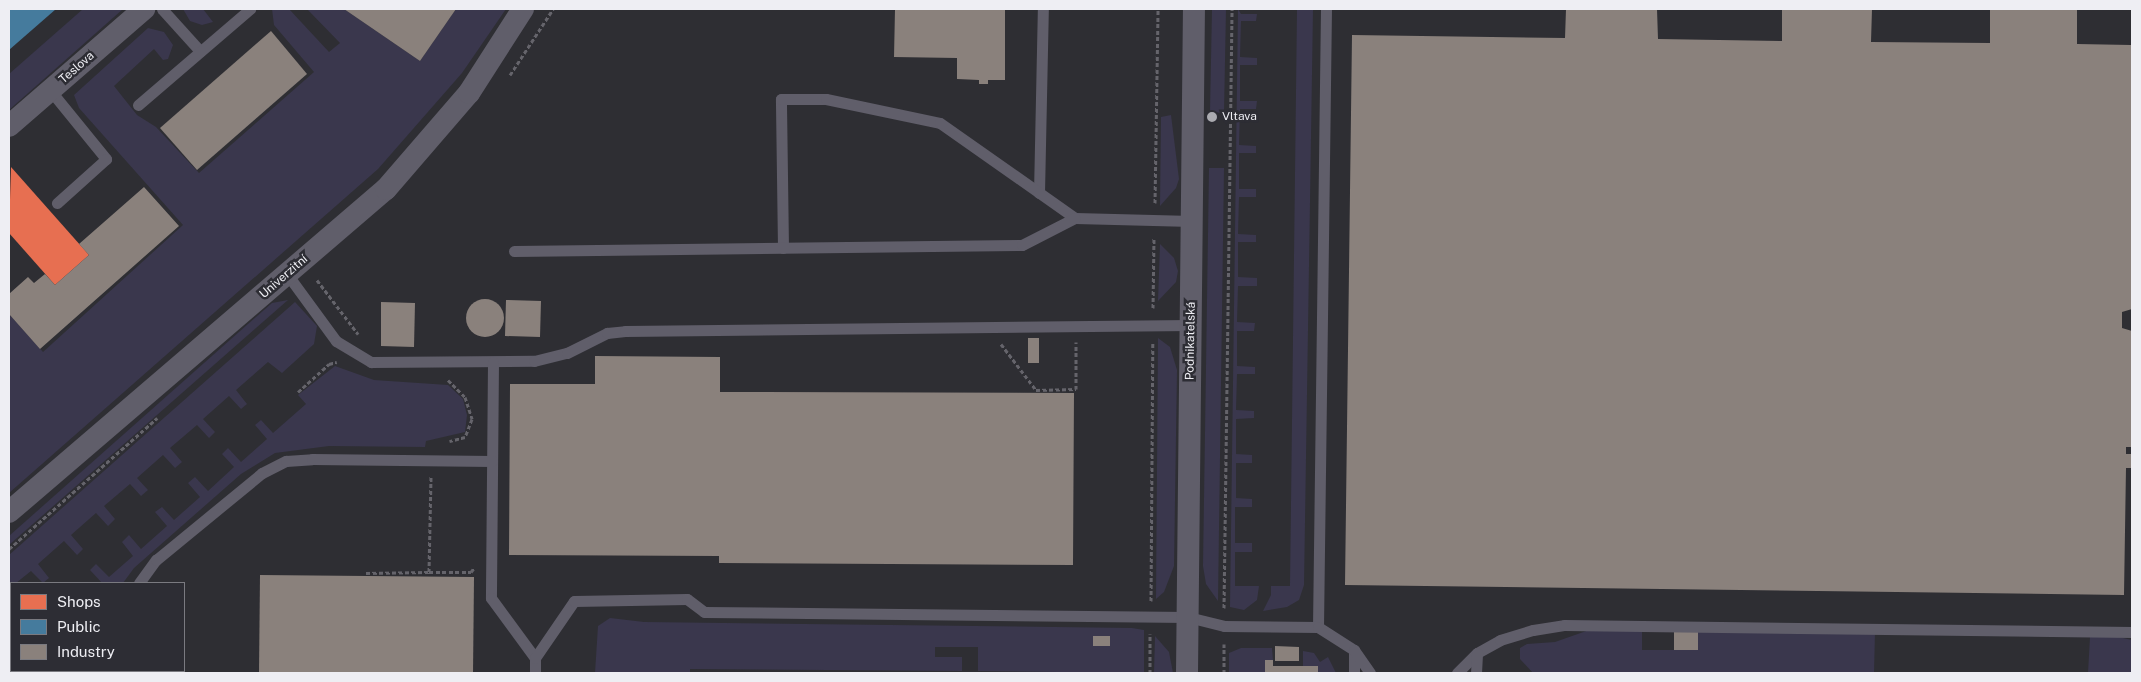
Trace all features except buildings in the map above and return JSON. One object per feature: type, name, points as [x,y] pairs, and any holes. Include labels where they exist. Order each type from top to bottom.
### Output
[{"type":"street","name":"Teslova","points":[[9,126],[144,9]]},
{"type":"street","name":"Univerzitní","points":[[9,512],[386,189],[469,93],[523,9]]},
{"type":"street","name":"Podnikatelská","points":[[1187,673],[1194,9]]},
{"type":"lane","points":[[162,9],[200,52]]},
{"type":"lane","points":[[138,105],[250,9]]},
{"type":"lane","points":[[1039,193],[1043,9]]},
{"type":"lane","points":[[1318,627],[1326,9]]},
{"type":"lane","points":[[50,90],[106,159],[57,203]]},
{"type":"lane","points":[[783,248],[781,99],[826,99],[940,123],[1075,218]]},
{"type":"lane","points":[[514,251],[1022,245],[1075,218],[1192,221]]},
{"type":"lane","points":[[287,274],[336,341],[371,362],[493,362],[550,359],[607,333],[625,331],[1191,325]]},
{"type":"lane","points":[[493,362],[491,598],[535,658]]},
{"type":"lane","points":[[139,582],[156,560],[262,473],[286,461],[312,458],[492,461]]},
{"type":"lane","points":[[535,673],[535,658],[574,601],[687,599],[704,612],[1188,617],[1224,626],[1318,627],[1354,650],[1370,673]]},
{"type":"lane","points":[[1457,673],[1476,653],[1516,635],[1564,625],[2132,632]]},
{"type":"lane","points":[[1354,650],[1354,673]]},
{"type":"lane","points":[[1476,653],[1476,673]]},
{"type":"path","points":[[1224,673],[1232,9]]},
{"type":"path","points":[[989,327],[1036,390],[1076,389],[1076,326]]},
{"type":"path","points":[[429,572],[471,572],[492,544]]},
{"type":"shaded area","points":[[83,9],[123,9],[9,110],[9,74]]},
{"type":"shaded area","points":[[183,9],[203,9],[213,22],[202,25],[190,21]]},
{"type":"shaded area","points":[[272,9],[289,9],[329,52],[340,43],[307,9],[344,9],[420,61],[456,9],[506,9],[462,73],[378,169],[9,493],[9,314],[43,352],[183,225],[79,108],[74,95],[148,28],[164,32],[173,45],[168,59],[163,60],[154,49],[114,86],[137,115],[156,127],[199,173],[314,72],[274,25]]},
{"type":"shaded area","points":[[1212,9],[1226,9],[1224,113],[1210,112]]},
{"type":"shaded area","points":[[1238,9],[1241,14],[1257,14],[1256,21],[1241,21],[1240,57],[1257,58],[1257,65],[1240,65],[1240,101],[1257,101],[1256,109],[1240,109],[1239,145],[1256,146],[1256,153],[1239,153],[1239,189],[1256,189],[1256,197],[1239,197],[1238,234],[1256,235],[1256,242],[1238,242],[1238,277],[1257,278],[1257,286],[1238,286],[1237,322],[1255,323],[1254,331],[1237,331],[1237,366],[1255,367],[1255,374],[1237,374],[1236,410],[1254,411],[1254,418],[1236,419],[1236,454],[1252,455],[1252,463],[1236,463],[1236,498],[1252,499],[1252,507],[1235,507],[1235,543],[1252,543],[1252,552],[1235,552],[1235,586],[1259,586],[1257,600],[1244,610],[1230,607]]},
{"type":"shaded area","points":[[1297,9],[1313,9],[1304,585],[1299,600],[1287,607],[1263,611],[1271,595],[1271,586],[1290,586]]},
{"type":"shaded area","points":[[1171,115],[1179,179],[1176,188],[1160,206],[1161,117]]},
{"type":"shaded area","points":[[1209,168],[1224,168],[1218,601],[1206,584],[1203,566]]},
{"type":"shaded area","points":[[1160,244],[1174,258],[1178,271],[1176,282],[1158,301]]},
{"type":"shaded area","points":[[288,300],[9,545],[9,536],[248,324],[272,303]]},
{"type":"shaded area","points":[[295,302],[317,326],[314,344],[282,373],[268,362],[236,390],[247,404],[241,409],[229,396],[203,419],[215,432],[209,438],[197,425],[170,448],[182,462],[175,468],[163,455],[137,478],[148,490],[141,496],[130,484],[104,506],[115,519],[108,526],[96,513],[71,535],[83,549],[77,555],[64,541],[38,564],[49,578],[44,582],[31,571],[17,582],[10,582],[9,590],[9,555]]},
{"type":"shaded area","points":[[1158,338],[1170,347],[1177,370],[1174,566],[1164,592],[1156,599]]},
{"type":"shaded area","points":[[335,366],[374,380],[448,385],[463,399],[467,415],[465,432],[426,441],[425,447],[329,446],[275,453],[241,474],[134,568],[124,582],[101,582],[90,570],[96,564],[109,577],[133,556],[122,542],[129,535],[141,549],[167,526],[155,512],[162,507],[174,520],[200,497],[188,483],[195,477],[208,491],[234,467],[222,454],[228,448],[241,462],[267,439],[255,425],[261,420],[273,433],[306,404],[298,395]]},
{"type":"shaded area","points":[[610,618],[644,622],[1132,628],[1144,630],[1144,673],[978,671],[978,647],[935,647],[935,657],[962,657],[962,671],[690,669],[690,673],[595,673],[598,626]]},
{"type":"shaded area","points":[[1592,629],[1642,629],[1642,650],[1698,650],[1698,631],[1875,632],[1874,673],[1533,673],[1520,659],[1520,648],[1527,644],[1555,642]]},
{"type":"shaded area","points":[[1155,636],[1169,652],[1173,673],[1154,673]]},
{"type":"shaded area","points":[[2114,636],[2132,640],[2132,673],[2088,673],[2090,637]]},
{"type":"shaded area","points":[[1241,648],[1272,648],[1273,660],[1265,660],[1265,673],[1229,673],[1229,653]]},
{"type":"shaded area","points":[[1303,651],[1314,653],[1320,662],[1328,657],[1336,673],[1318,673],[1318,667],[1303,666]]},
{"type":"place","name":"Vltava","points":[[1212,117]]}]
